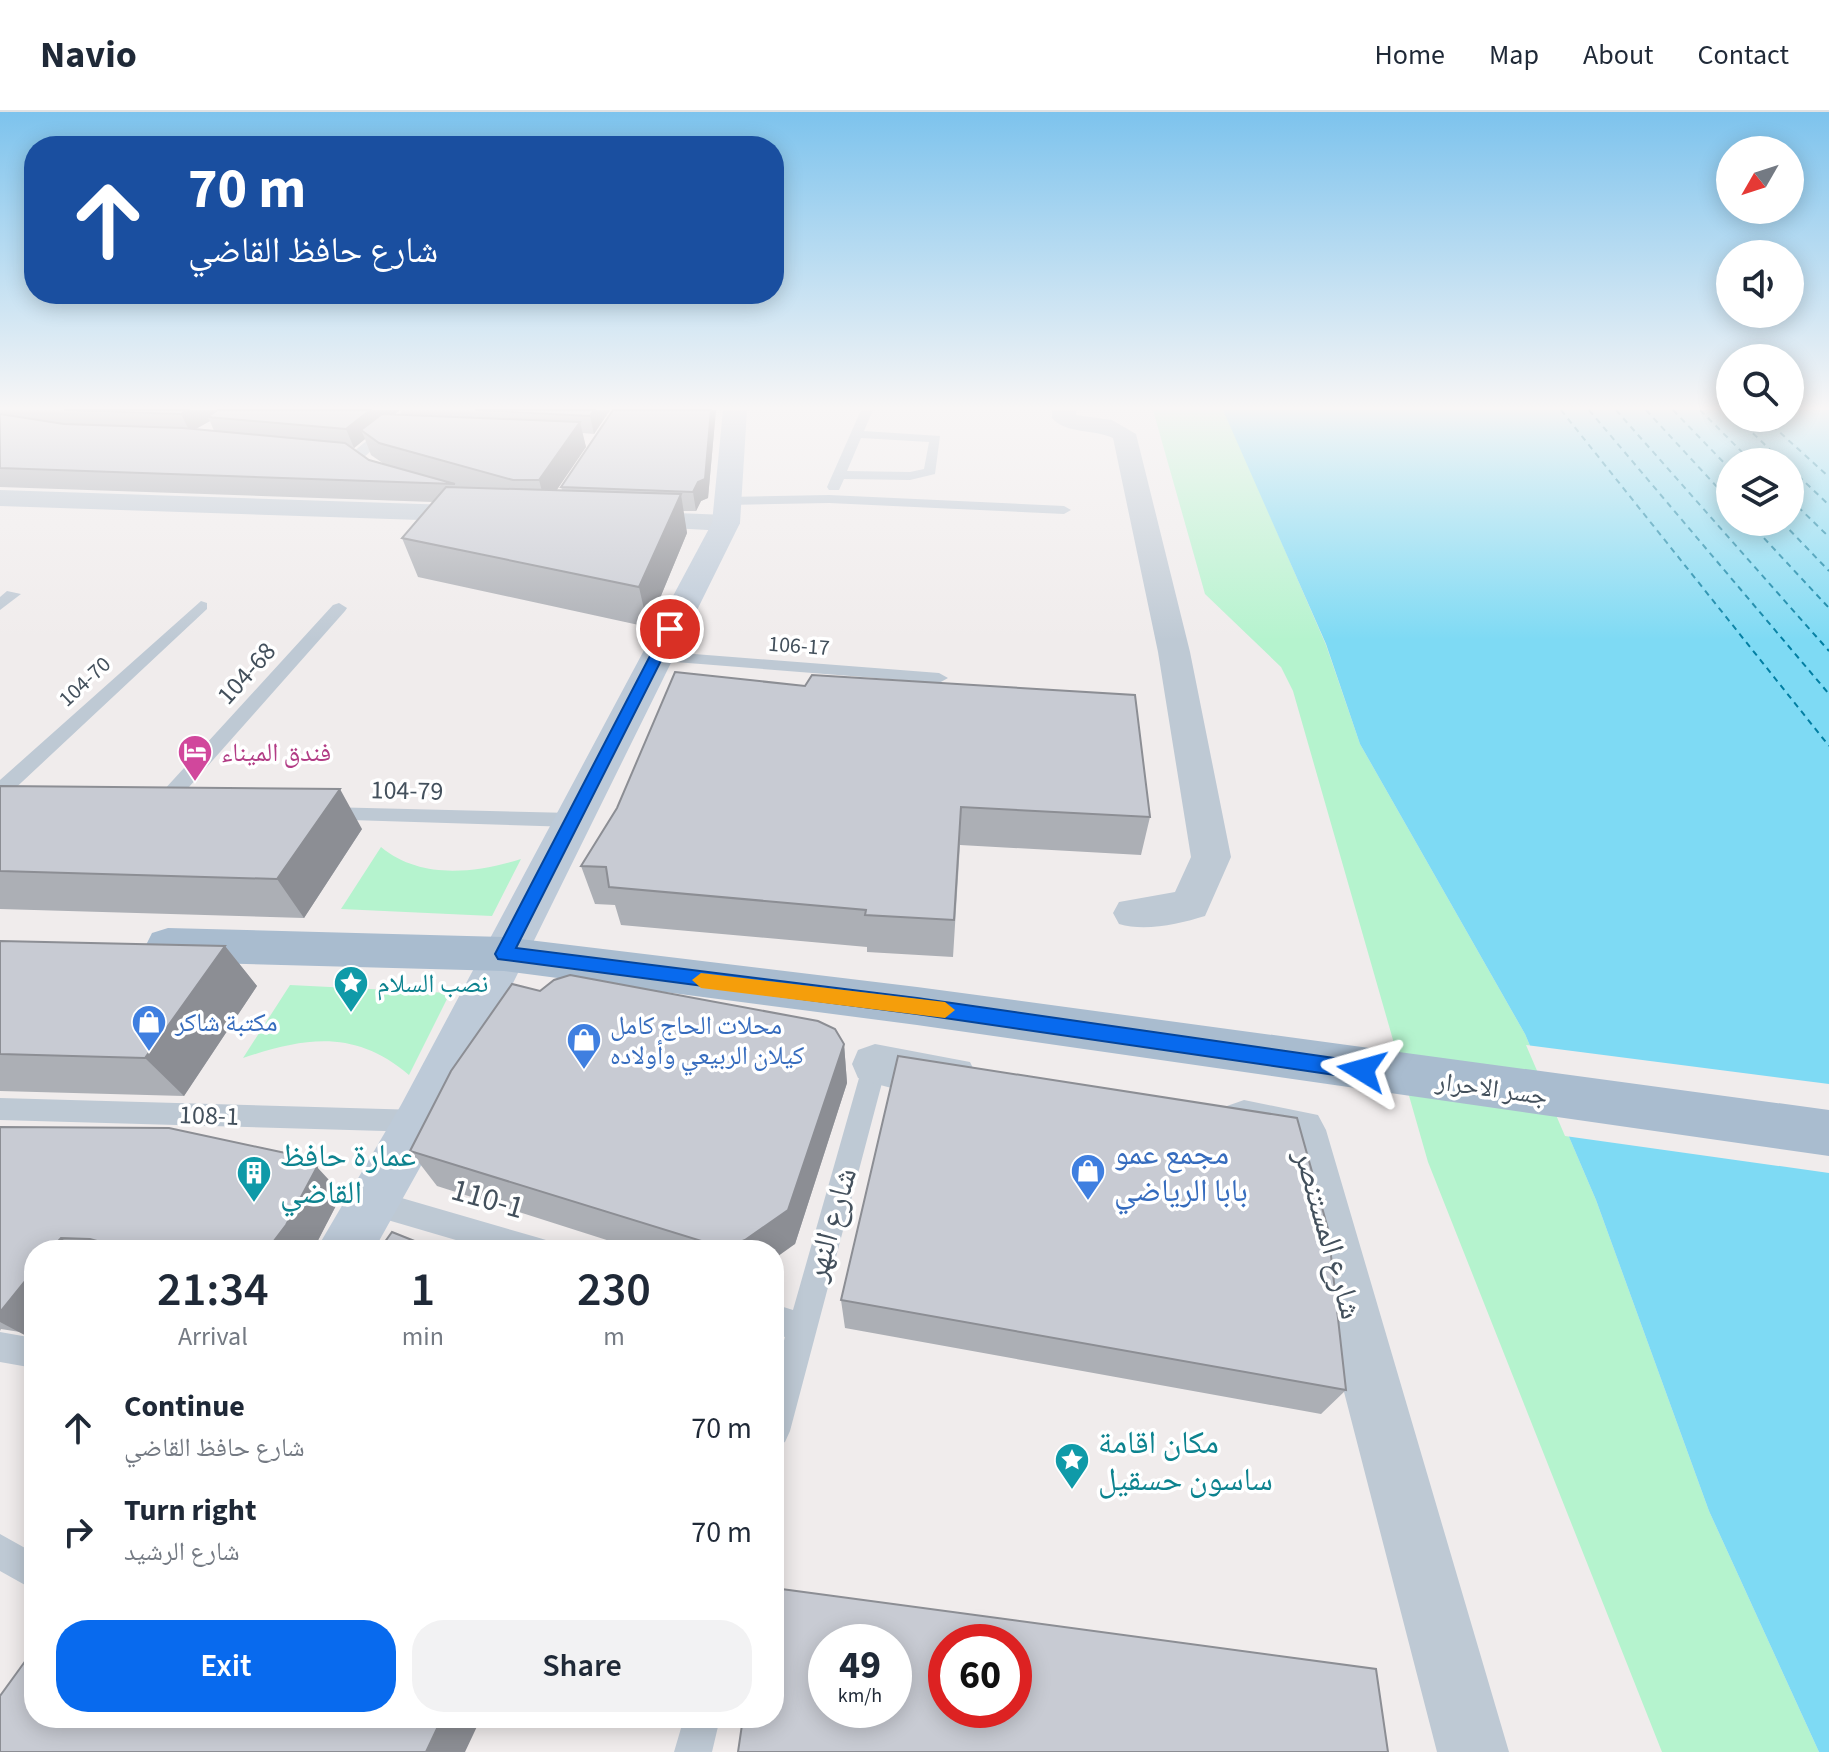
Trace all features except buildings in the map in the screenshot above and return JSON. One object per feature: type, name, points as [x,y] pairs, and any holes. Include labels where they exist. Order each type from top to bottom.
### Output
[{"type":"main road","points":[[350,1240],[419,1121],[656,656],[727,512],[729,487]]},
{"type":"main road","name":"جسر الاحرار","points":[[126,944],[504,954],[917,1006],[1829,1133]]},
{"type":"street","points":[[1134,913],[1190,905],[1211,857],[1174,652],[1136,487]]},
{"type":"street","points":[[0,498],[497,509]]},
{"type":"street","points":[[594,518],[727,512]]},
{"type":"street","points":[[875,1064],[1001,1083]]},
{"type":"street","name":"شارع المستنصر","points":[[1190,1113],[1301,1130],[1473,1752]]},
{"type":"lane","points":[[829,499],[835,487]]},
{"type":"lane","points":[[474,499],[497,509]]},
{"type":"lane","points":[[727,512],[829,499],[1064,510]]},
{"type":"lane","points":[[0,605],[13,594]]},
{"type":"lane","name":"104-70","points":[[0,791],[201,606]]},
{"type":"lane","name":"104-68","points":[[188,810],[151,809],[339,608]]},
{"type":"lane","name":"106-17","points":[[656,656],[939,678]]},
{"type":"lane","name":"104-79","points":[[308,813],[572,820]]},
{"type":"lane","name":"شارع النهر","points":[[784,1348],[787,1323],[875,1064]]},
{"type":"lane","name":"108-1","points":[[0,1109],[419,1121]]},
{"type":"lane","name":"110-1","points":[[374,1203],[502,1240]]},
{"type":"lane","points":[[0,1347],[24,1351]]},
{"type":"lane","points":[[0,1551],[24,1567]]},
{"type":"lane","points":[[693,1752],[699,1728]]},
{"type":"green space","points":[[1175,487],[1257,487],[1326,645],[1360,744],[1525,1034],[1596,1200],[1709,1511],[1819,1752],[1662,1752],[1428,1162],[1293,691],[1281,667],[1205,594]]},
{"type":"green space","points":[[381,847],[413,865],[449,871],[485,868],[521,859],[492,916],[341,909]]},
{"type":"green space","points":[[290,985],[450,993],[409,1075],[369,1050],[329,1041],[288,1045],[243,1058]]},
{"type":"water","points":[[1257,487],[1716,487],[1716,536],[1804,536],[1804,487],[1829,487],[1829,1752],[1819,1752],[1709,1511],[1596,1200],[1525,1034],[1360,744],[1326,644]]},
{"type":"pier","points":[[1526,1045],[1829,1084],[1829,1173],[1565,1136]]},
{"type":"ferry route","points":[[1622,487],[1829,746]]},
{"type":"ferry route","points":[[1654,487],[1829,694]]},
{"type":"ferry route","points":[[1684,487],[1829,651]]},
{"type":"ferry route","points":[[1810,487],[1829,505]]},
{"type":"ferry route","points":[[1804,513],[1829,537]]},
{"type":"ferry route","points":[[1762,536],[1829,608]]},
{"type":"ferry route","points":[[1795,536],[1829,571]]},
{"type":"slow traffic","points":[[701,980],[945,1010]]},
{"type":"place","name":"فندق الميناء","points":[[195,783]]},
{"type":"place","name":"نصب السلام","points":[[351,1014]]},
{"type":"place","name":"مكتبة شاكر","points":[[149,1053]]},
{"type":"place","name":"محلات الحاج كامل كيلان الربيعي وأولاده","points":[[584,1071]]},
{"type":"place","name":"مجمع عمو بابا الرياضي","points":[[1088,1202]]},
{"type":"place","name":"عمارة حافظ القاضي","points":[[254,1204]]},
{"type":"place","name":"مكان اقامة ساسون حسقيل","points":[[1072,1491]]},
{"type":"route","points":[[670,629],[504,954],[841,999],[917,1006],[1362,1070]]}]
